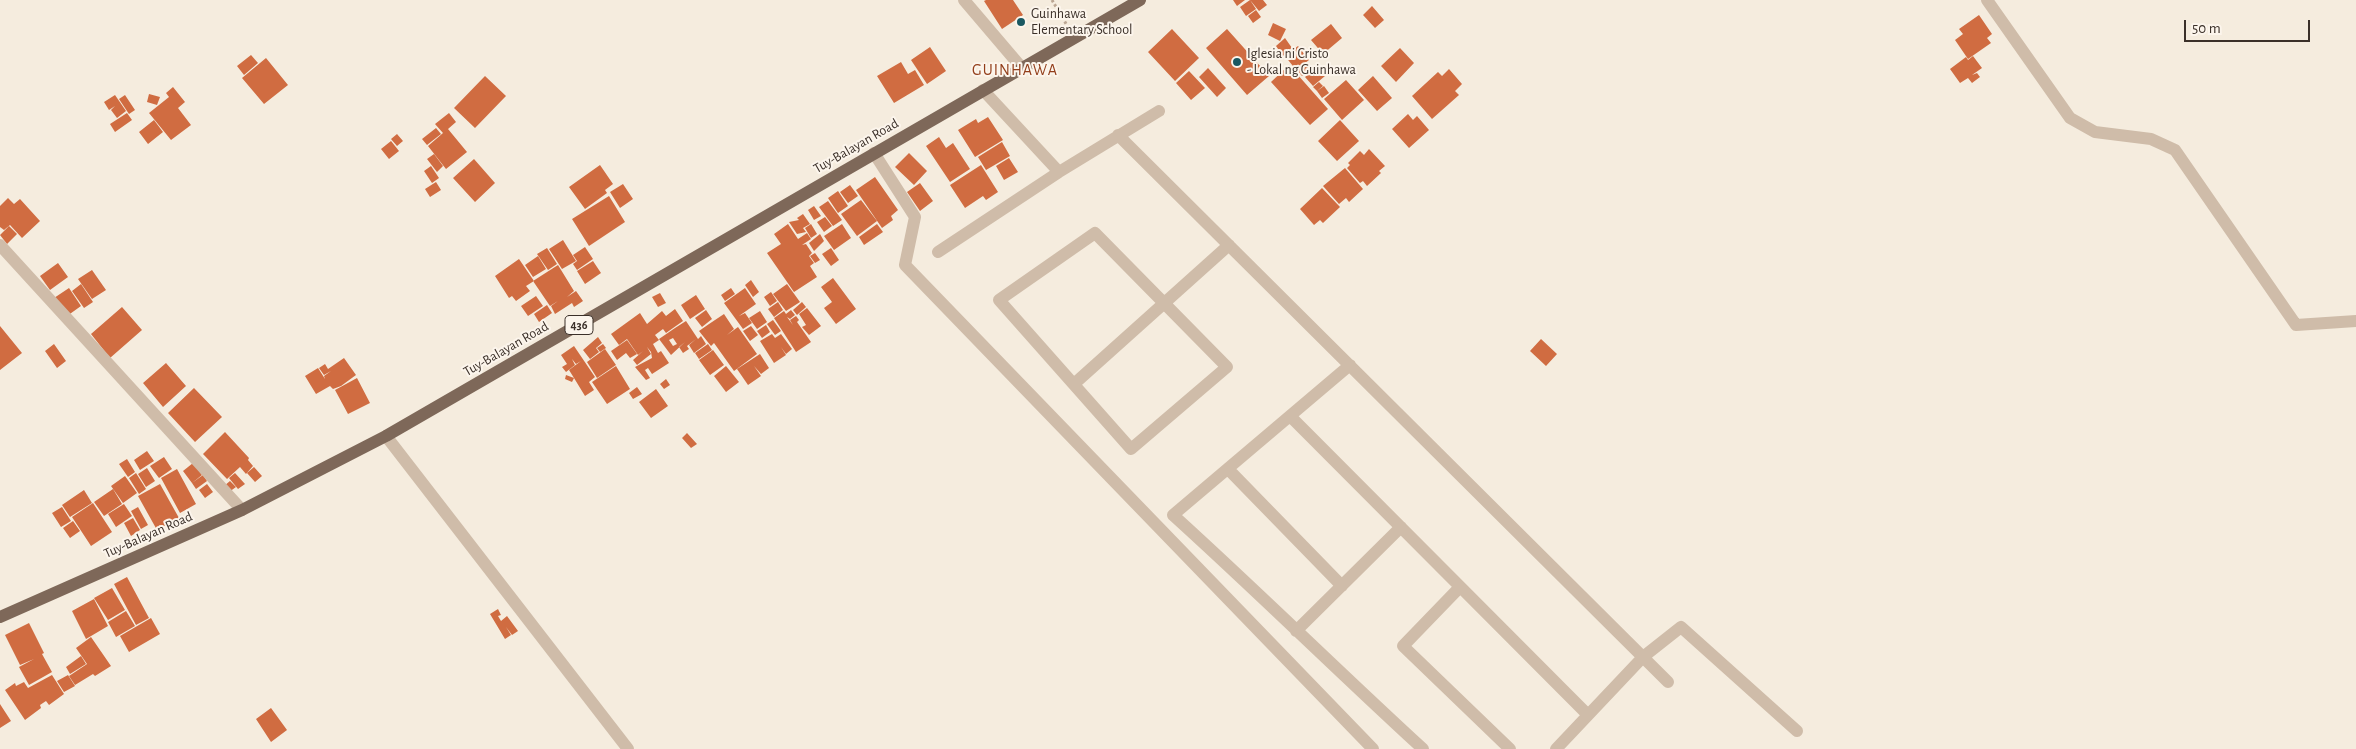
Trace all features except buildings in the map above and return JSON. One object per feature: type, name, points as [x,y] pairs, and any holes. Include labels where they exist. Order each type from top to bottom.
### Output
[{"type":"main road","name":"Tuy-Balayan Road","points":[[0,616],[242,510],[386,436],[1021,67],[1074,39],[1140,0]]},
{"type":"street","points":[[964,0],[1021,67]]},
{"type":"street","points":[[1987,0],[2070,118],[2095,132],[2151,139],[2175,150],[2296,325],[2356,321]]},
{"type":"street","points":[[983,90],[1059,172]]},
{"type":"street","points":[[938,252],[1059,172],[1159,111]]},
{"type":"street","points":[[1118,135],[1668,682]]},
{"type":"street","points":[[874,153],[915,217],[905,265],[1373,749]]},
{"type":"street","points":[[1095,233],[1228,367],[1131,449],[1074,384],[999,300],[1095,233]]},
{"type":"street","points":[[0,245],[242,510]]},
{"type":"street","points":[[1074,384],[1229,245]]},
{"type":"street","points":[[1350,365],[1173,515],[1259,593],[1296,631],[1423,749]]},
{"type":"street","points":[[1290,416],[1588,715]]},
{"type":"street","points":[[386,436],[628,749]]},
{"type":"street","points":[[1228,469],[1342,586]]},
{"type":"street","points":[[1296,631],[1401,527]]},
{"type":"street","points":[[1460,587],[1403,646],[1510,749]]},
{"type":"street","points":[[1556,749],[1643,657],[1680,627],[1797,731]]},
{"type":"path","points":[[1052,0],[1074,39]]},
{"type":"place","name":"Guinhawa Elementary School","points":[[1021,22]]},
{"type":"place","name":"Iglesia ni Cristo - Lokal ng Guinhawa","points":[[1237,62]]},
{"type":"district","name":"GUINHAWA","points":[[1015,70]]}]
